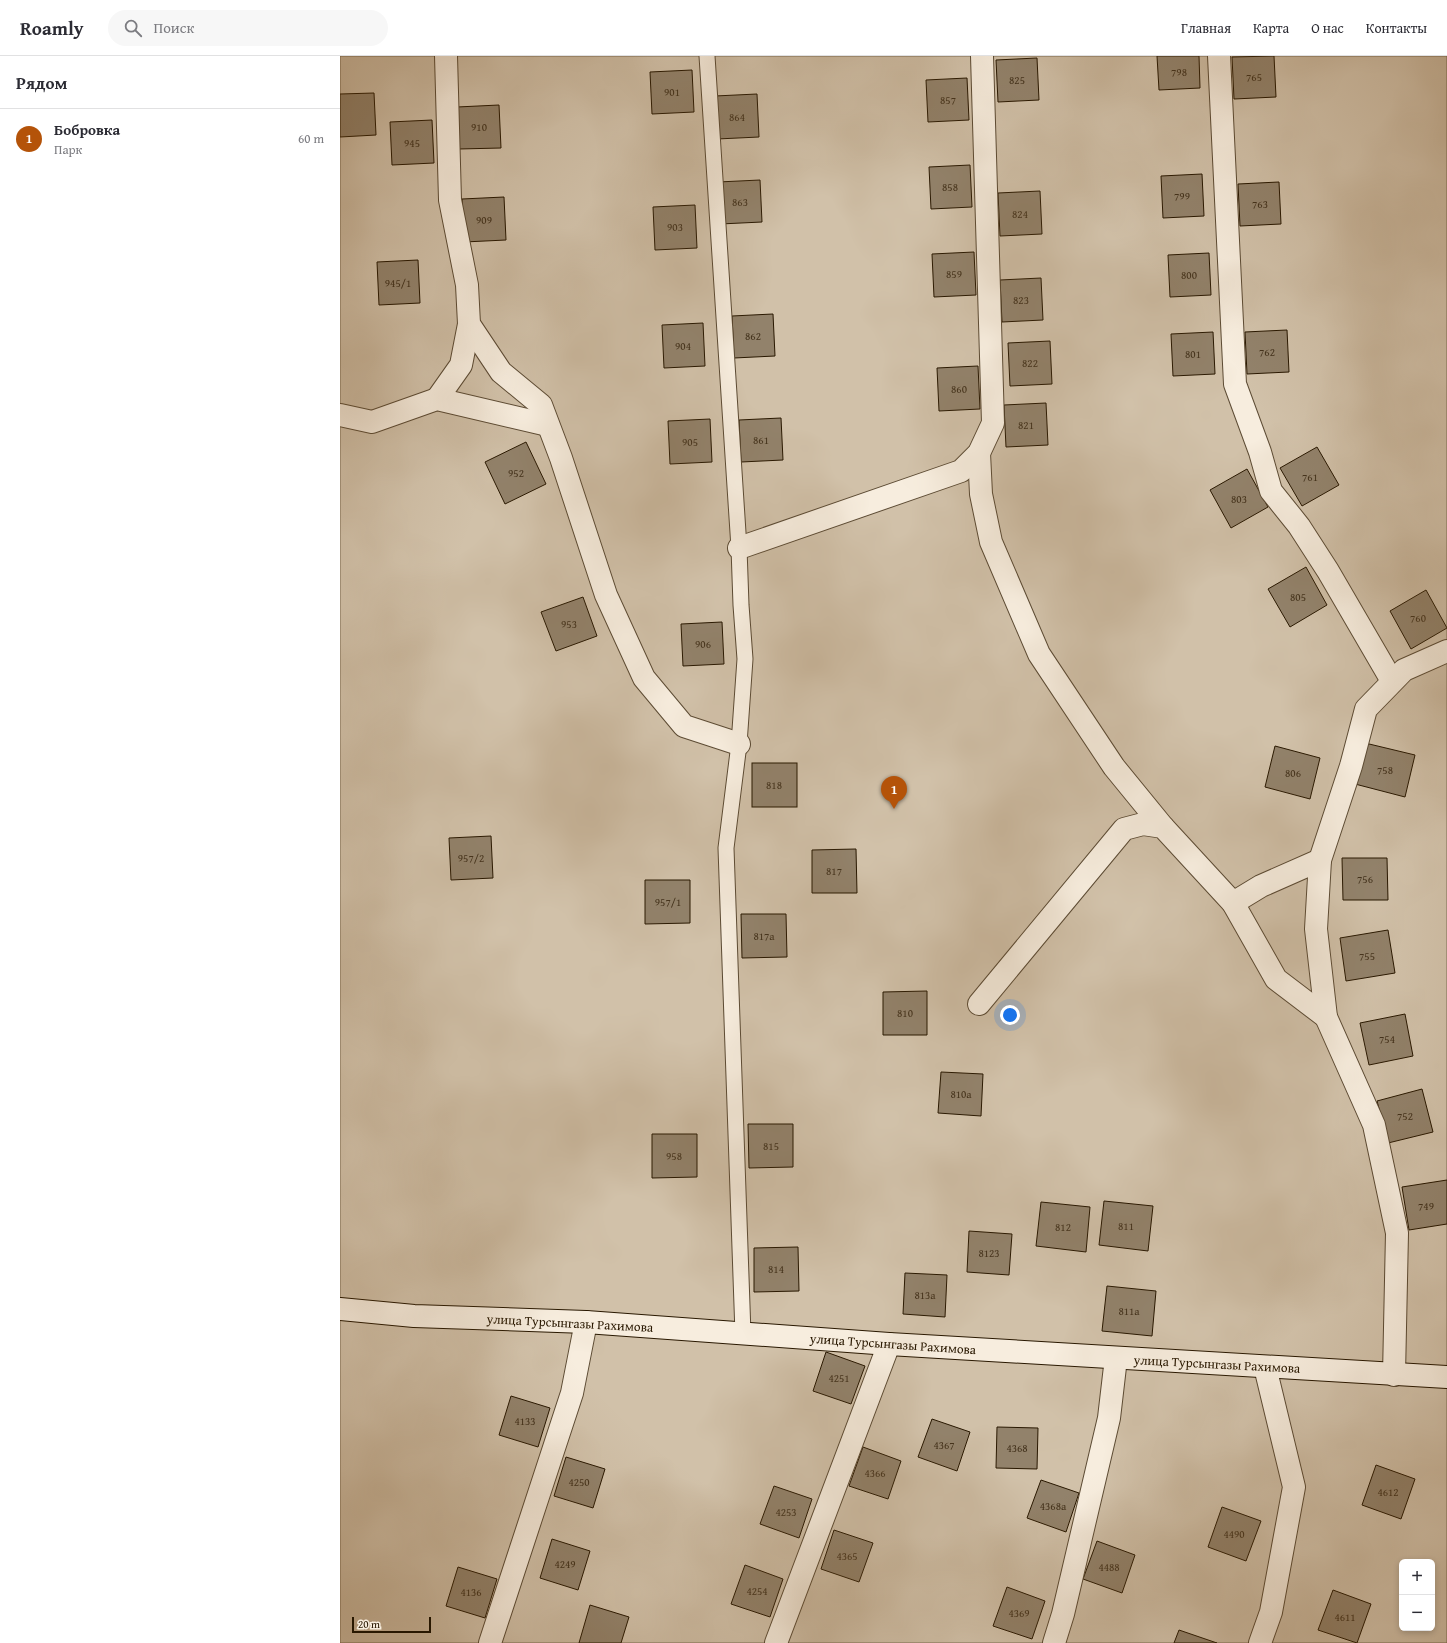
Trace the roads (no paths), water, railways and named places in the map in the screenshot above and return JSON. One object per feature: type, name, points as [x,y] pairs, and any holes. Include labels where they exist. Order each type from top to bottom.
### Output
[{"type":"street","points":[[437,399],[461,365],[469,324],[467,286],[450,200],[446,56]]},
{"type":"street","points":[[739,548],[961,471],[979,453],[993,423],[982,56]]},
{"type":"street","points":[[1219,56],[1235,384],[1260,452],[1271,491],[1299,526],[1328,572],[1392,681]]},
{"type":"street","points":[[469,324],[501,372],[541,404],[606,595],[644,678],[684,726],[739,744]]},
{"type":"street","points":[[340,416],[372,422],[437,399],[548,425]]},
{"type":"street","points":[[979,453],[981,494],[991,542],[1039,654],[1114,767],[1163,827],[1233,903],[1276,979],[1326,1017]]},
{"type":"street","points":[[1394,1374],[1397,1233],[1374,1125],[1326,1017],[1316,929],[1320,860],[1351,766],[1366,709],[1404,670],[1447,651]]},
{"type":"street","points":[[979,1004],[1124,829],[1143,824],[1163,827]]},
{"type":"street","points":[[1233,903],[1261,886],[1320,860]]},
{"type":"street","name":"улица Турсынгазы Рахимова","points":[[340,1309],[414,1316],[586,1322],[889,1344],[1447,1377]]},
{"type":"street","points":[[490,1643],[572,1393],[586,1322]]},
{"type":"street","points":[[776,1643],[889,1344]]},
{"type":"street","points":[[1054,1643],[1063,1614],[1109,1418],[1116,1358]]},
{"type":"street","points":[[1260,1643],[1271,1612],[1294,1487],[1264,1367]]},
{"type":"lane","points":[[707,56],[739,548],[740,605],[745,659],[739,744],[726,848],[743,1334]]},
{"type":"place","name":"Бобровка","points":[[894,809]]}]
